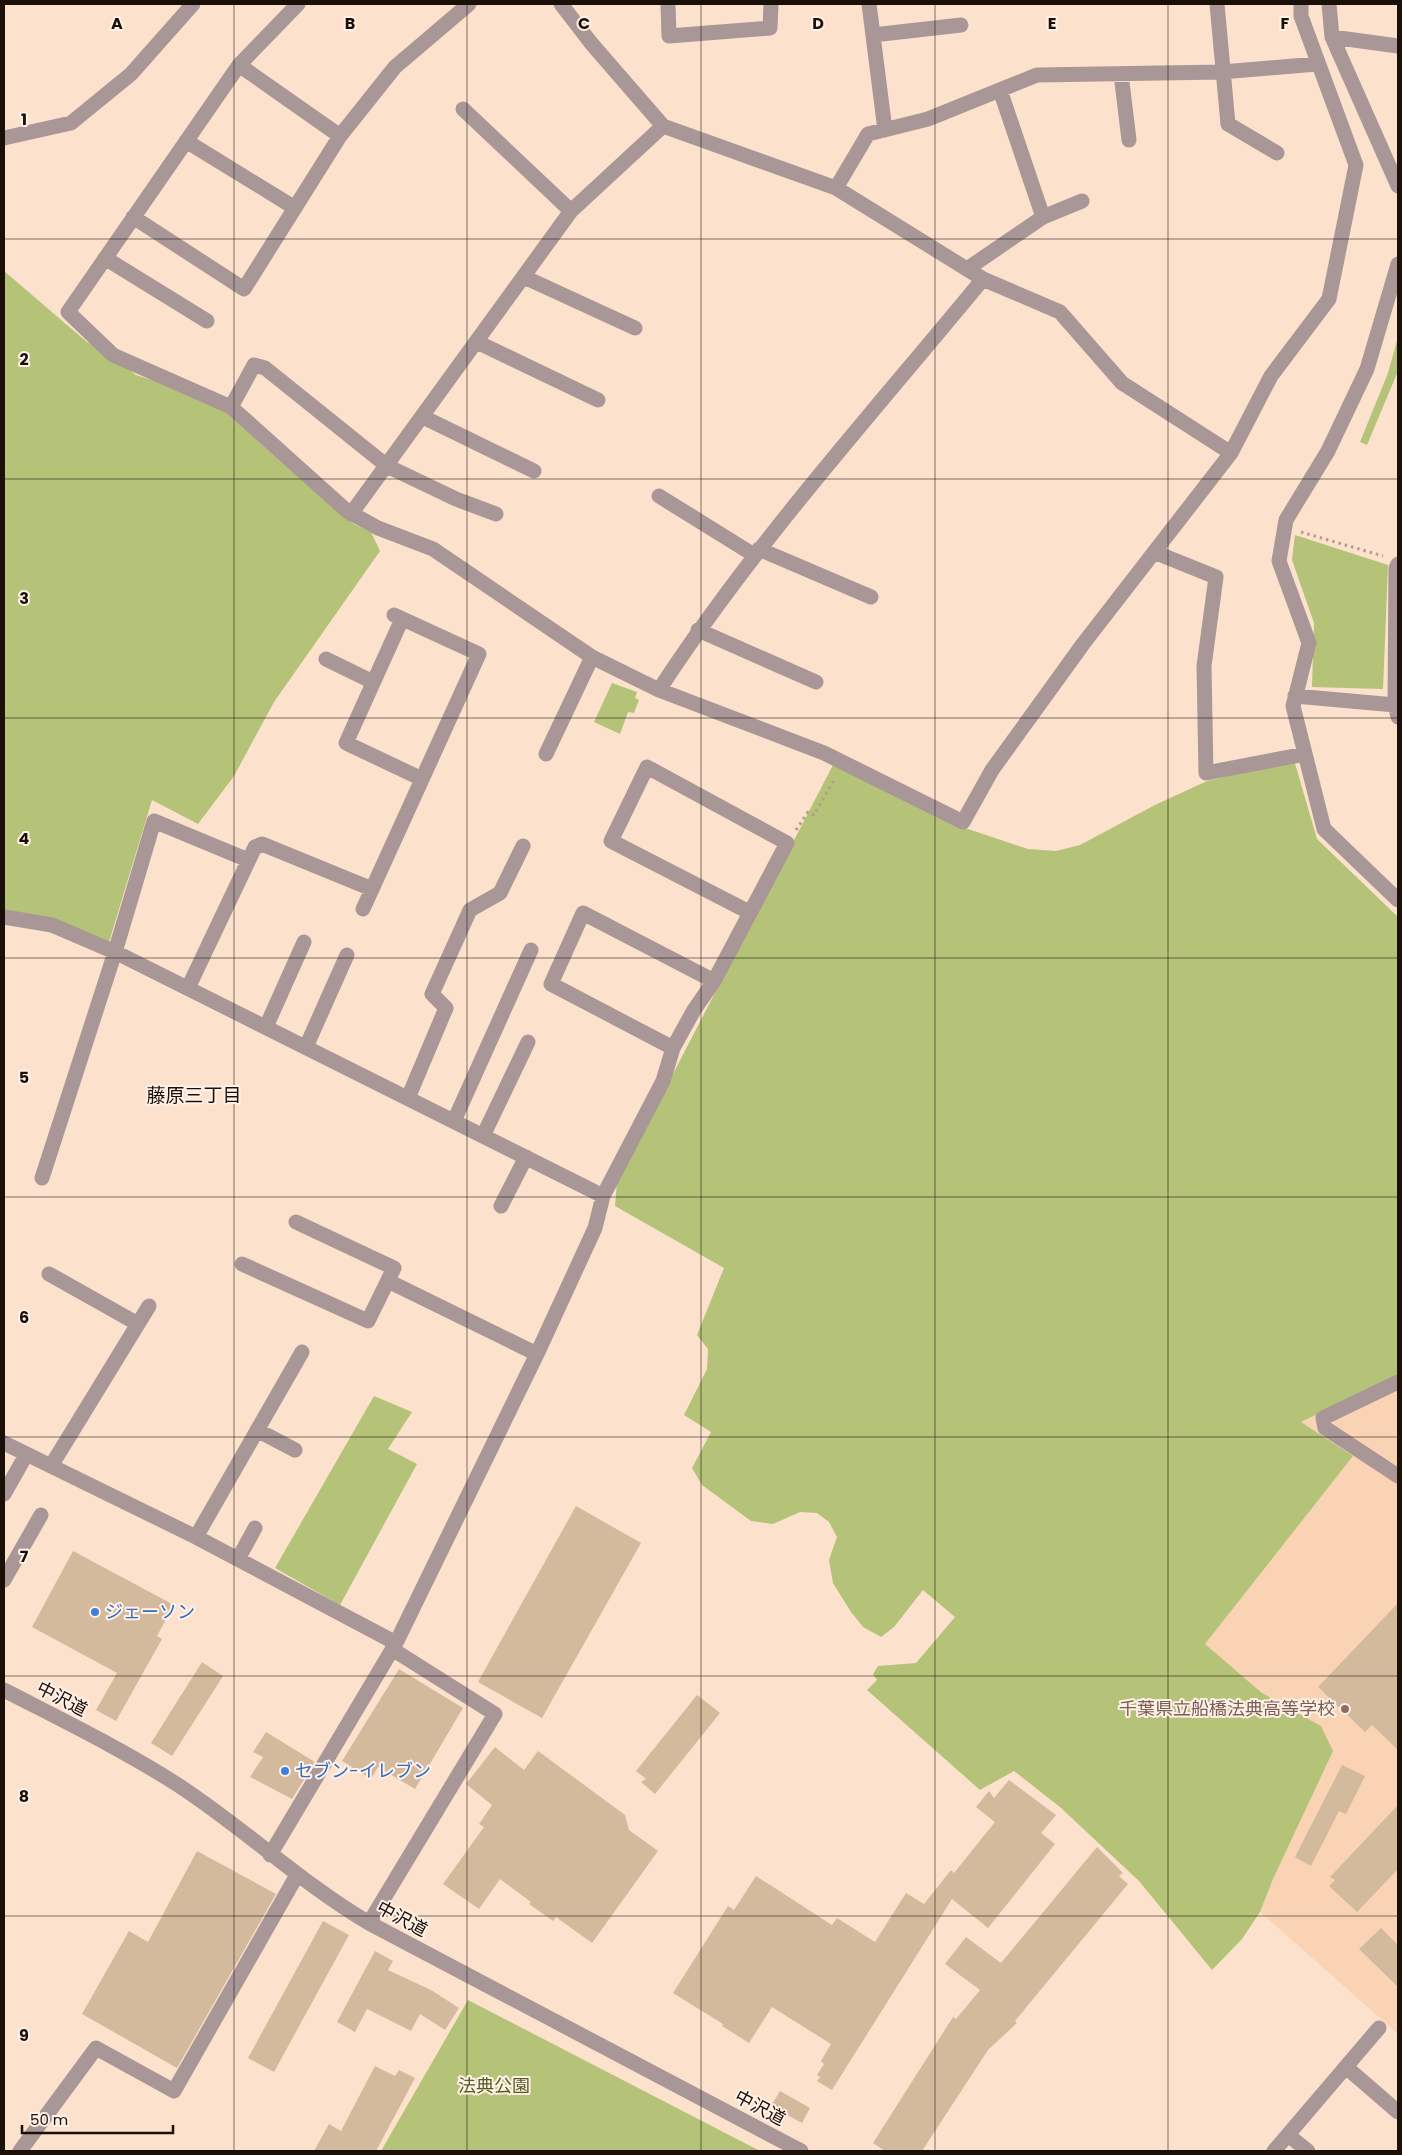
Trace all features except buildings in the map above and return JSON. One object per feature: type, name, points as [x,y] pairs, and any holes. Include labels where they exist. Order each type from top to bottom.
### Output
[{"type":"street","points":[[4,138],[71,123],[131,74],[193,4]]},
{"type":"street","points":[[298,4],[239,65],[68,312],[113,355],[231,407],[351,514],[378,528],[433,549],[592,657],[659,690],[824,753],[963,822],[992,770],[1083,644],[1231,453],[1271,376],[1329,299],[1356,165],[1301,16],[1301,4]]},
{"type":"street","points":[[133,217],[244,289],[340,136],[395,67],[469,4]]},
{"type":"street","points":[[561,4],[663,126],[836,188],[983,279],[1060,312],[1122,383],[1231,453]]},
{"type":"street","points":[[668,4],[669,36],[770,28],[771,4]]},
{"type":"street","points":[[869,4],[885,130]]},
{"type":"street","points":[[1216,4],[1228,124],[1277,153]]},
{"type":"street","points":[[1329,4],[1332,37],[1398,186]]},
{"type":"street","points":[[873,35],[961,25]]},
{"type":"street","points":[[1332,37],[1398,46]]},
{"type":"street","points":[[836,188],[868,134],[928,119],[1038,75],[1222,72],[1318,64]]},
{"type":"street","points":[[239,65],[340,136]]},
{"type":"street","points":[[1121,74],[1129,140]]},
{"type":"street","points":[[1000,90],[1043,217]]},
{"type":"street","points":[[462,109],[572,211]]},
{"type":"street","points":[[351,514],[388,466],[572,211],[663,126]]},
{"type":"street","points":[[186,141],[295,208]]},
{"type":"street","points":[[967,269],[1043,217],[1082,202]]},
{"type":"street","points":[[105,258],[206,321]]},
{"type":"street","points":[[1398,264],[1367,369],[1328,451],[1286,520],[1280,561],[1309,643],[1293,706],[1324,829],[1398,900]]},
{"type":"street","points":[[524,277],[635,328]]},
{"type":"street","points":[[659,690],[698,630],[757,552],[983,279]]},
{"type":"street","points":[[477,342],[598,400]]},
{"type":"street","points":[[231,407],[254,365],[265,368],[388,466],[456,499],[496,514]]},
{"type":"street","points":[[423,417],[534,471]]},
{"type":"street","points":[[659,496],[757,552],[872,597]]},
{"type":"street","points":[[1154,552],[1216,577],[1204,666],[1206,773],[1305,754]]},
{"type":"street","points":[[1295,696],[1396,711],[1396,568],[1394,561]]},
{"type":"street","points":[[363,910],[479,654],[398,617],[373,682],[346,743],[422,779]]},
{"type":"street","points":[[698,630],[816,682]]},
{"type":"street","points":[[546,754],[592,657]]},
{"type":"street","points":[[326,659],[373,682]]},
{"type":"street","points":[[270,1855],[394,1646],[537,1354],[595,1228],[603,1196],[663,1081],[674,1048],[694,1010],[714,981],[787,843],[647,767],[611,841],[749,912]]},
{"type":"street","points":[[42,1178],[115,952],[154,821],[248,860]]},
{"type":"street","points":[[188,988],[255,847],[262,844],[372,890]]},
{"type":"street","points":[[408,1098],[446,1008],[432,994],[470,910],[500,893],[523,846]]},
{"type":"street","points":[[674,1048],[551,984],[583,913],[714,981]]},
{"type":"street","points":[[4,917],[52,925],[115,952],[603,1196]]},
{"type":"street","points":[[266,1027],[304,942]]},
{"type":"street","points":[[454,1121],[530,950]]},
{"type":"street","points":[[306,1047],[347,956]]},
{"type":"street","points":[[483,1136],[528,1042]]},
{"type":"street","points":[[501,1206],[526,1157]]},
{"type":"street","points":[[242,1264],[368,1321],[394,1268],[296,1222]]},
{"type":"street","points":[[49,1274],[138,1324]]},
{"type":"street","points":[[388,1281],[537,1354]]},
{"type":"street","points":[[51,1466],[148,1306]]},
{"type":"street","points":[[196,1537],[302,1352]]},
{"type":"street","points":[[1398,1382],[1323,1418],[1325,1428],[1398,1476]]},
{"type":"street","points":[[258,1430],[295,1450]]},
{"type":"street","points":[[4,1443],[238,1559],[394,1646],[495,1714],[369,1924]]},
{"type":"street","points":[[4,1494],[26,1455]]},
{"type":"street","points":[[4,1580],[41,1515]]},
{"type":"street","points":[[238,1559],[256,1528]]},
{"type":"street","name":"中沢道","points":[[4,1690],[99,1739],[178,1785],[337,1905],[369,1924],[800,2151]]},
{"type":"street","points":[[20,2151],[96,2048],[174,2091],[297,1875]]},
{"type":"street","points":[[1274,2151],[1379,2028]]},
{"type":"street","points":[[1346,2067],[1398,2112]]},
{"type":"street","points":[[1288,2135],[1308,2151]]},
{"type":"path","points":[[1285,527],[1394,561]]},
{"type":"path","points":[[787,843],[808,812],[814,815],[844,762]]},
{"type":"shaded area","name":"千葉県立船橋法典高等学校","points":[[1398,1375],[1398,2034],[1260,1912],[1273,1879],[1321,1726],[1262,1693],[1205,1644],[1353,1456],[1301,1422]]},
{"type":"green space","points":[[4,271],[87,342],[113,355],[136,375],[227,409],[262,445],[328,503],[354,524],[371,532],[380,551],[274,702],[234,776],[198,824],[152,800],[109,942],[4,910]]},
{"type":"green space","points":[[1398,337],[1398,371],[1367,445],[1360,442],[1388,373]]},
{"type":"green space","points":[[1295,535],[1388,565],[1383,689],[1312,687],[1314,623],[1292,560]]},
{"type":"green space","points":[[612,683],[637,692],[635,698],[639,700],[634,713],[628,712],[620,734],[594,722]]},
{"type":"green space","points":[[1294,760],[1317,839],[1398,917],[1398,1375],[1301,1422],[1353,1456],[1205,1644],[1262,1693],[1321,1726],[1333,1751],[1273,1879],[1260,1912],[1242,1939],[1212,1970],[1139,1881],[1060,1807],[1014,1771],[980,1790],[867,1690],[877,1680],[873,1674],[878,1666],[916,1663],[955,1617],[923,1590],[894,1627],[881,1637],[863,1627],[833,1583],[829,1560],[837,1537],[829,1522],[817,1513],[800,1512],[773,1524],[751,1521],[702,1485],[692,1468],[711,1432],[684,1415],[707,1369],[708,1349],[697,1335],[724,1268],[615,1206],[617,1182],[834,763],[965,828],[1028,849],[1056,851],[1080,845],[1155,805],[1207,781]]},
{"type":"green space","points":[[374,1396],[412,1412],[388,1449],[417,1464],[340,1605],[275,1568]]},
{"type":"green space","name":"法典公園","points":[[468,2000],[760,2151],[381,2151]]},
{"type":"place","name":"ジェーソン","points":[[95,1612]]},
{"type":"place","name":"千葉県立船橋法典高等学校","points":[[1345,1709]]},
{"type":"place","name":"セブン-イレブン","points":[[285,1771]]},
{"type":"district","name":"藤原三丁目","points":[[194,1095]]}]
